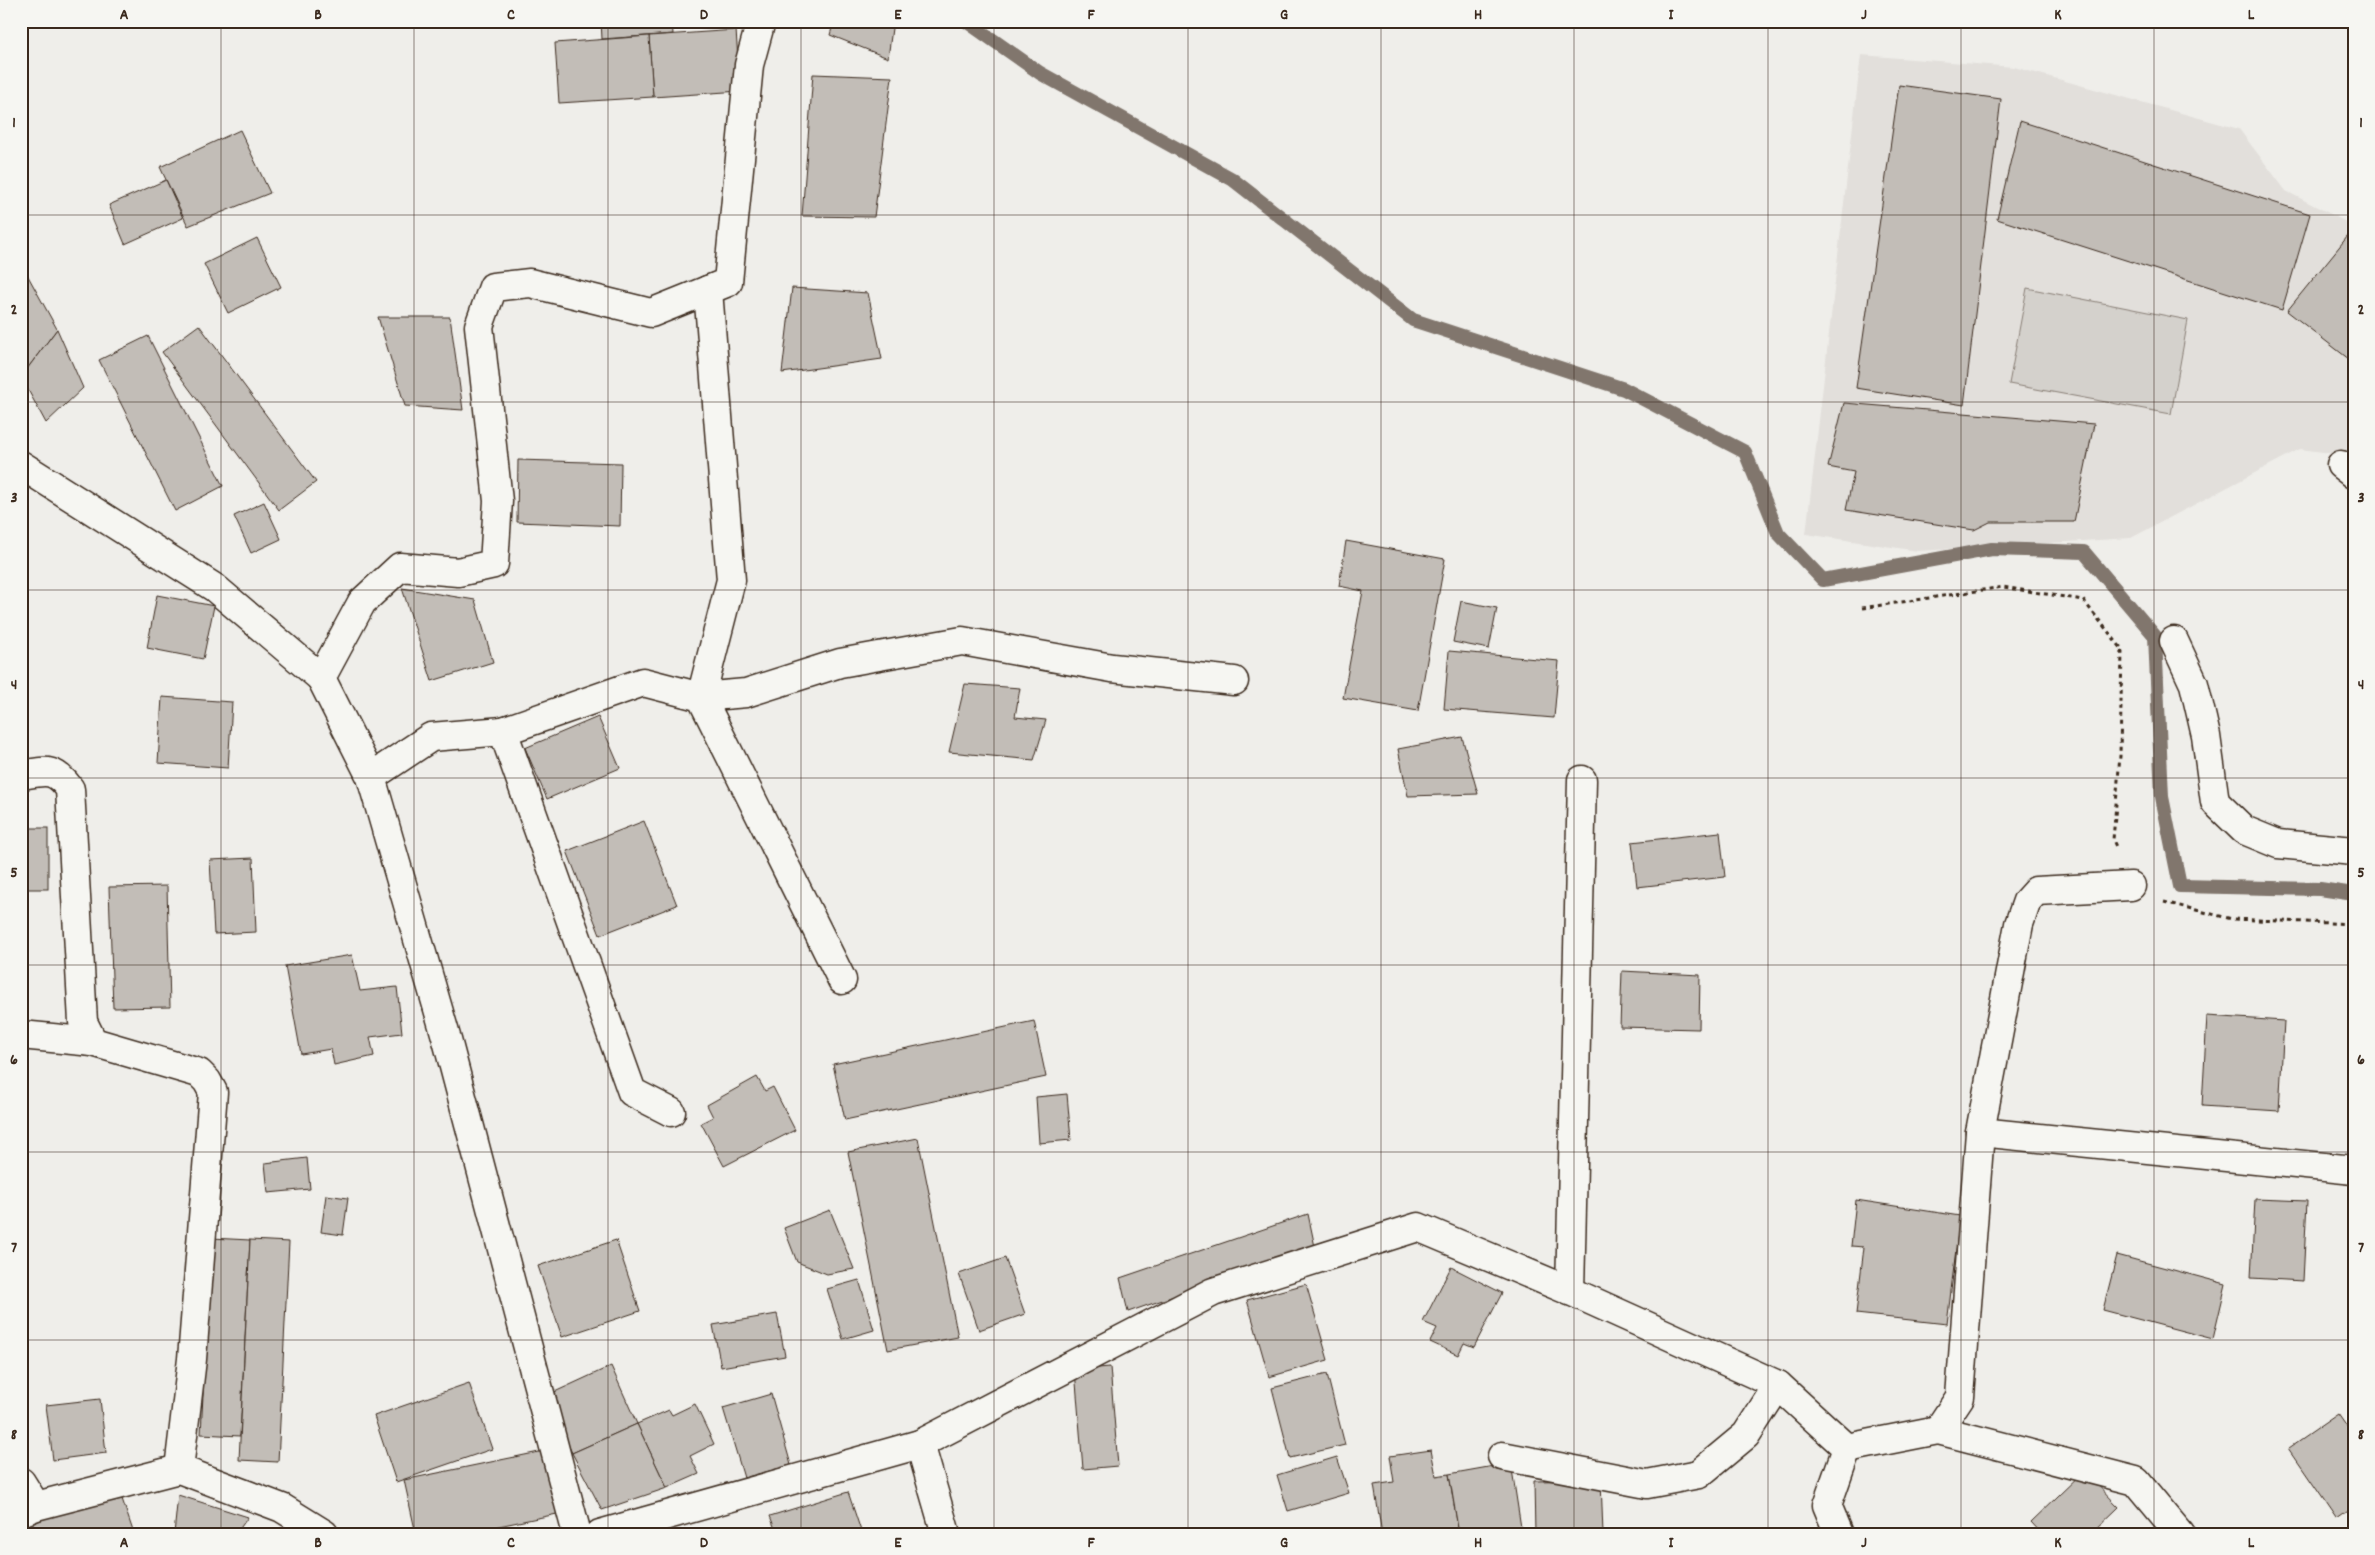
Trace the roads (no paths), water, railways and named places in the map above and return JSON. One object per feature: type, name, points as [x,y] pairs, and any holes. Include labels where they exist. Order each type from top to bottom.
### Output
[{"type":"street","points":[[322,678],[362,602],[400,568],[458,572],[494,564],[498,501],[479,326],[493,287],[530,283],[651,313],[728,282],[749,65],[761,21]]},
{"type":"street","points":[[708,290],[730,580],[701,697],[842,980]]},
{"type":"street","points":[[21,465],[215,588],[322,678],[371,778],[447,1040],[577,1534]]},
{"type":"street","points":[[2174,640],[2194,684],[2206,736],[2215,802],[2244,830],[2278,844],[2354,851]]},
{"type":"street","points":[[371,778],[431,737],[503,731],[643,682],[701,697],[746,693],[840,663],[962,641],[1112,668],[1234,681]]},
{"type":"street","points":[[503,731],[632,1092],[671,1112]]},
{"type":"street","points":[[21,775],[49,770],[62,778],[70,789],[83,1022],[93,1042]]},
{"type":"street","points":[[1570,1291],[1582,780]]},
{"type":"street","points":[[1938,1430],[1960,1397],[1980,1132],[2019,924],[2027,901],[2036,891],[2131,886]]},
{"type":"street","points":[[21,1035],[93,1042],[199,1074],[207,1081],[213,1092],[192,1359],[179,1470]]},
{"type":"street","points":[[1980,1132],[2354,1170]]},
{"type":"street","points":[[600,1534],[920,1444],[1213,1292],[1418,1227],[1570,1291],[1778,1385],[1847,1448]]},
{"type":"street","points":[[1502,1456],[1647,1484],[1699,1474],[1746,1435],[1778,1385]]},
{"type":"street","points":[[1847,1448],[1938,1430],[2136,1481],[2180,1534]]},
{"type":"street","points":[[920,1444],[946,1534]]},
{"type":"street","points":[[1839,1534],[1827,1505],[1847,1448]]},
{"type":"street","points":[[21,1482],[29,1509],[179,1470],[282,1508],[324,1534]]},
{"type":"waterway","points":[[966,21],[1040,73],[1232,179],[1413,320],[1624,389],[1745,452],[1778,533],[1823,580],[1992,549],[2084,552],[2155,636],[2162,797],[2180,886],[2320,889],[2354,894]]}]
